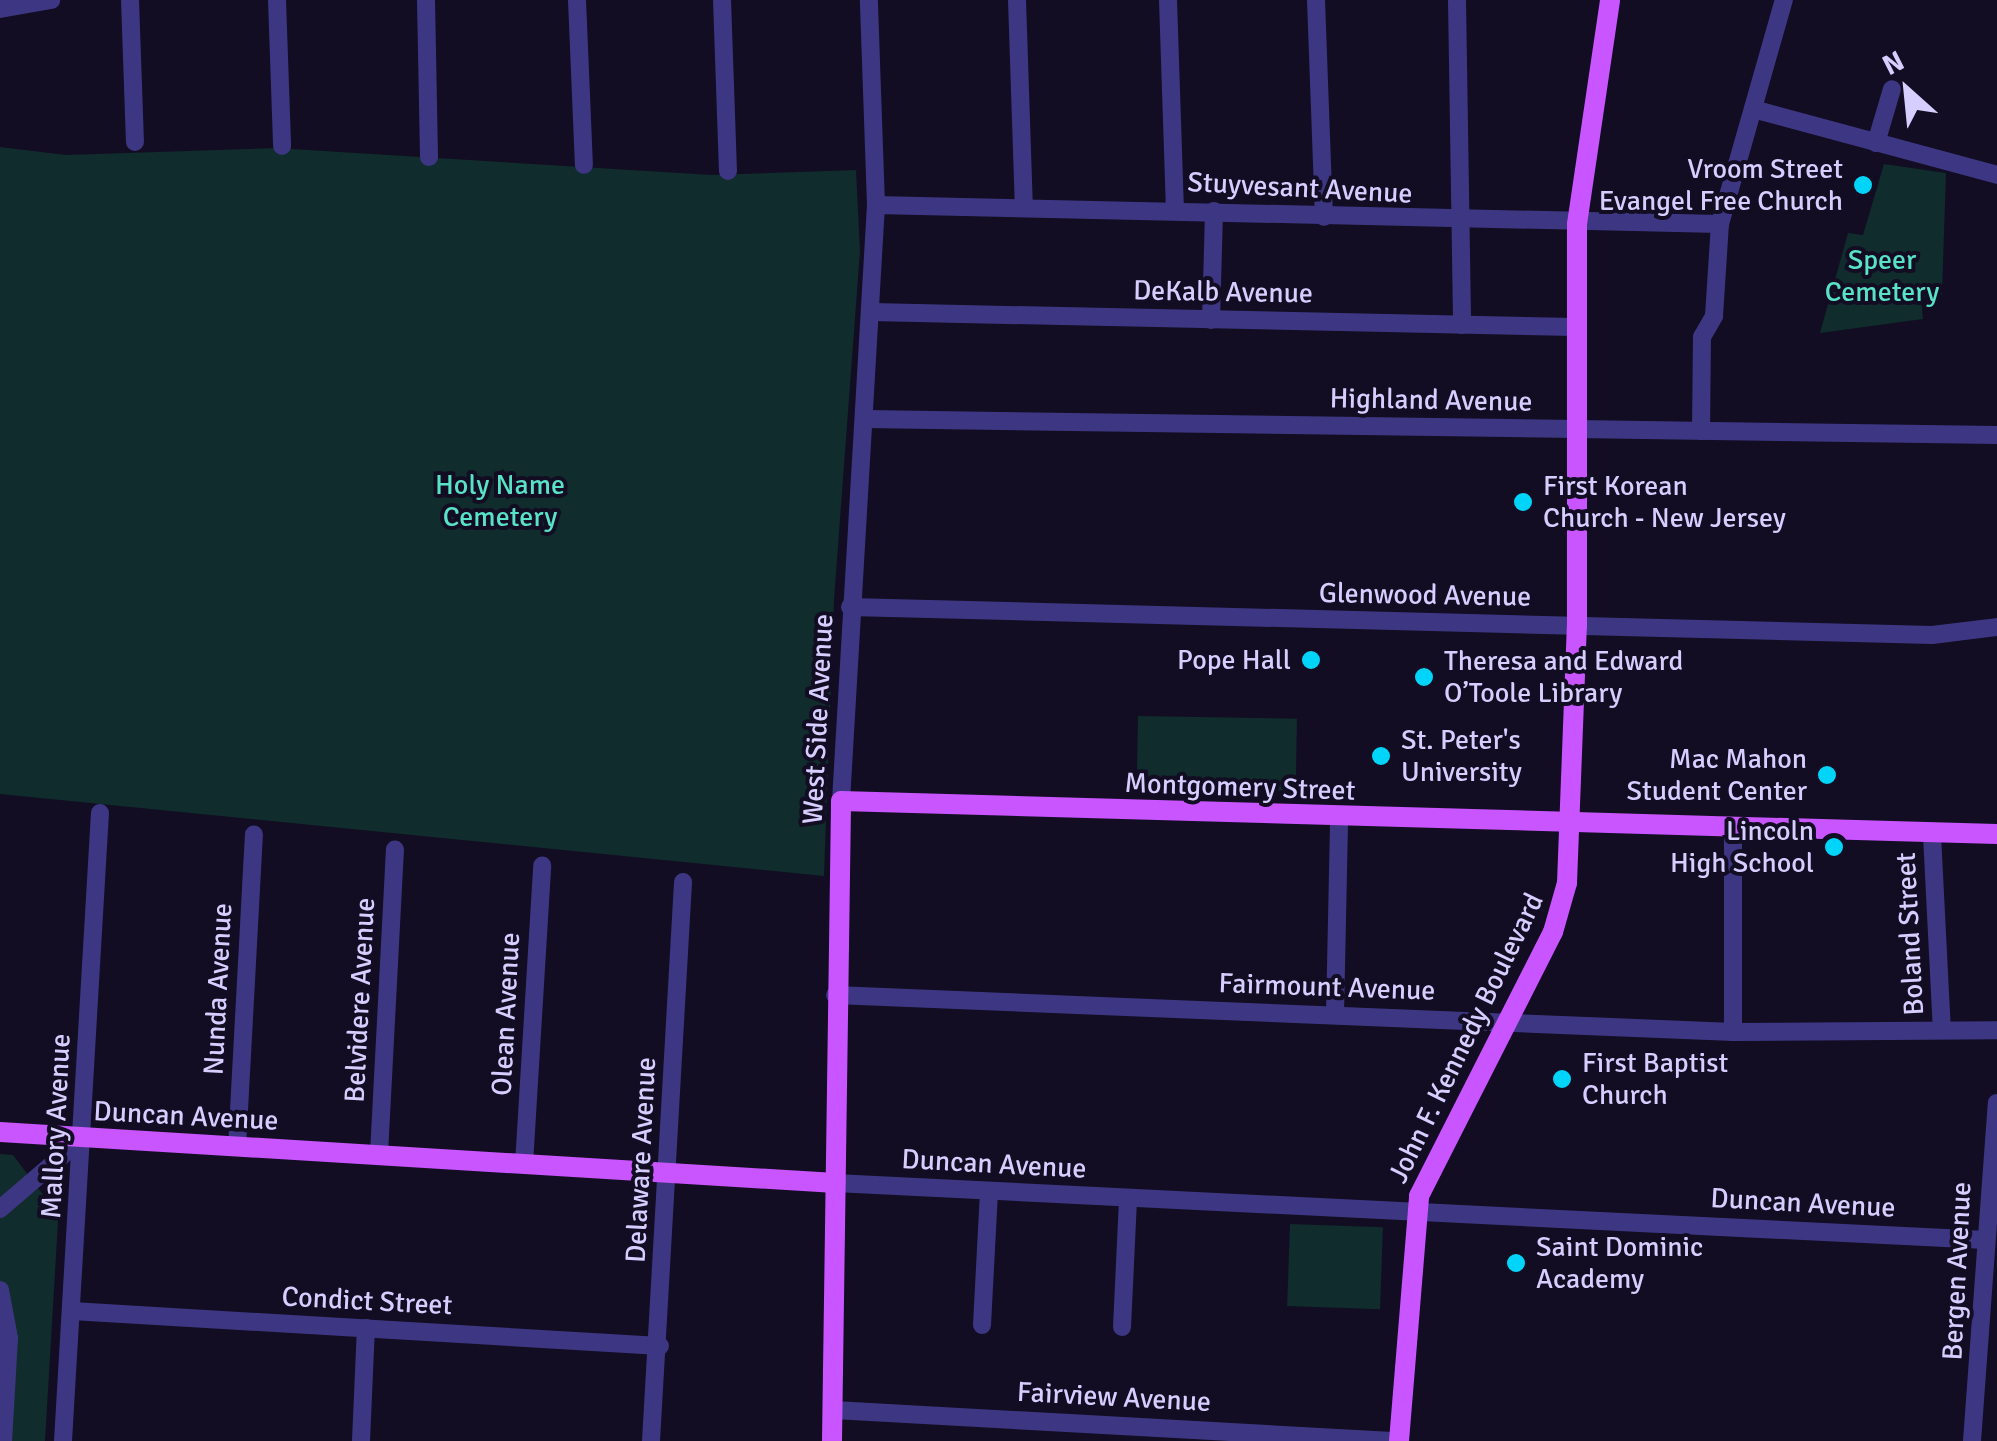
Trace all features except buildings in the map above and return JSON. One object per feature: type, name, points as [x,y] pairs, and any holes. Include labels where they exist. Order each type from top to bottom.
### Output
[{"type":"main road","name":"John F. Kennedy Boulevard","points":[[1395,1441],[1414,1212],[1563,902],[1570,826],[1577,626],[1576,224],[1610,0]]},
{"type":"main road","name":"Montgomery Street","points":[[841,801],[1734,831],[1997,834]]},
{"type":"main road","name":"West Side Avenue","points":[[832,1441],[835,995],[841,801]]},
{"type":"main road","name":"Duncan Avenue","points":[[0,1132],[835,1183]]},
{"type":"street","points":[[0,9],[52,0]]},
{"type":"street","points":[[130,0],[135,142]]},
{"type":"street","points":[[277,0],[282,146]]},
{"type":"street","points":[[426,0],[429,157]]},
{"type":"street","points":[[577,0],[584,165]]},
{"type":"street","points":[[722,0],[728,170]]},
{"type":"street","name":"West Side Avenue","points":[[841,801],[876,205],[869,0]]},
{"type":"street","points":[[1018,0],[1024,206]]},
{"type":"street","points":[[1168,0],[1175,209]]},
{"type":"street","points":[[1316,0],[1324,217]]},
{"type":"street","points":[[1457,0],[1466,222],[1462,325]]},
{"type":"street","points":[[1702,431],[1702,336],[1714,316],[1720,224],[1784,0]]},
{"type":"street","points":[[1876,143],[1892,89]]},
{"type":"street","points":[[1754,109],[1997,175]]},
{"type":"street","name":"Stuyvesant Avenue","points":[[876,205],[1175,209],[1466,222],[1720,224]]},
{"type":"street","points":[[1211,320],[1214,211]]},
{"type":"street","name":"DeKalb Avenue","points":[[871,312],[1575,327]]},
{"type":"street","name":"Highland Avenue","points":[[865,419],[1997,435]]},
{"type":"street","name":"Glenwood Avenue","points":[[850,608],[1932,636],[1997,627]]},
{"type":"street","name":"Mallory Avenue","points":[[63,1441],[84,1137],[100,814]]},
{"type":"street","points":[[1336,1014],[1339,818]]},
{"type":"street","points":[[1733,1032],[1734,831]]},
{"type":"street","name":"Nunda Avenue","points":[[238,1147],[254,834]]},
{"type":"street","name":"Boland Street","points":[[1932,835],[1942,1030]]},
{"type":"street","name":"Belvidere Avenue","points":[[379,1154],[396,848]]},
{"type":"street","name":"Olean Avenue","points":[[524,1164],[542,866]]},
{"type":"street","name":"Delaware Avenue","points":[[652,1441],[684,882]]},
{"type":"street","name":"Fairmount Avenue","points":[[835,995],[1733,1032],[1997,1030]]},
{"type":"street","name":"Bergen Avenue","points":[[1972,1441],[1990,1354],[1986,1240],[1997,1103]]},
{"type":"street","points":[[0,1209],[84,1137]]},
{"type":"street","name":"Duncan Avenue","points":[[835,1183],[1986,1240]]},
{"type":"street","points":[[982,1325],[988,1191]]},
{"type":"street","points":[[1122,1327],[1128,1199]]},
{"type":"street","points":[[0,1290],[8,1338],[3,1441]]},
{"type":"street","name":"Condict Street","points":[[72,1311],[660,1346]]},
{"type":"street","points":[[362,1441],[366,1328]]},
{"type":"street","name":"Fairview Avenue","points":[[834,1410],[1395,1441]]},
{"type":"green space","name":"Holy Name Cemetery","points":[[0,147],[66,155],[275,148],[712,175],[856,170],[860,251],[834,600],[824,876],[0,794]]},
{"type":"green space","name":"Speer Cemetery","points":[[1884,164],[1946,173],[1942,295],[1921,298],[1923,319],[1820,333],[1848,233],[1863,235]]},
{"type":"green space","points":[[1138,716],[1297,719],[1296,791],[1137,788]]},
{"type":"green space","points":[[0,1154],[13,1155],[47,1200],[59,1205],[45,1441],[0,1441]]},
{"type":"green space","points":[[1290,1224],[1383,1227],[1380,1309],[1287,1306]]},
{"type":"place","name":"Vroom Street Evangel Free Church","points":[[1863,185]]},
{"type":"place","name":"First Korean Church - New Jersey","points":[[1523,502]]},
{"type":"place","name":"Pope Hall","points":[[1311,660]]},
{"type":"place","name":"Theresa and Edward O’Toole Library","points":[[1424,677]]},
{"type":"place","name":"St. Peter's University","points":[[1381,756]]},
{"type":"place","name":"Mac Mahon Student Center","points":[[1827,775]]},
{"type":"place","name":"Lincoln High School","points":[[1834,847]]},
{"type":"place","name":"First Baptist Church","points":[[1562,1079]]},
{"type":"place","name":"Saint Dominic Academy","points":[[1516,1263]]}]
